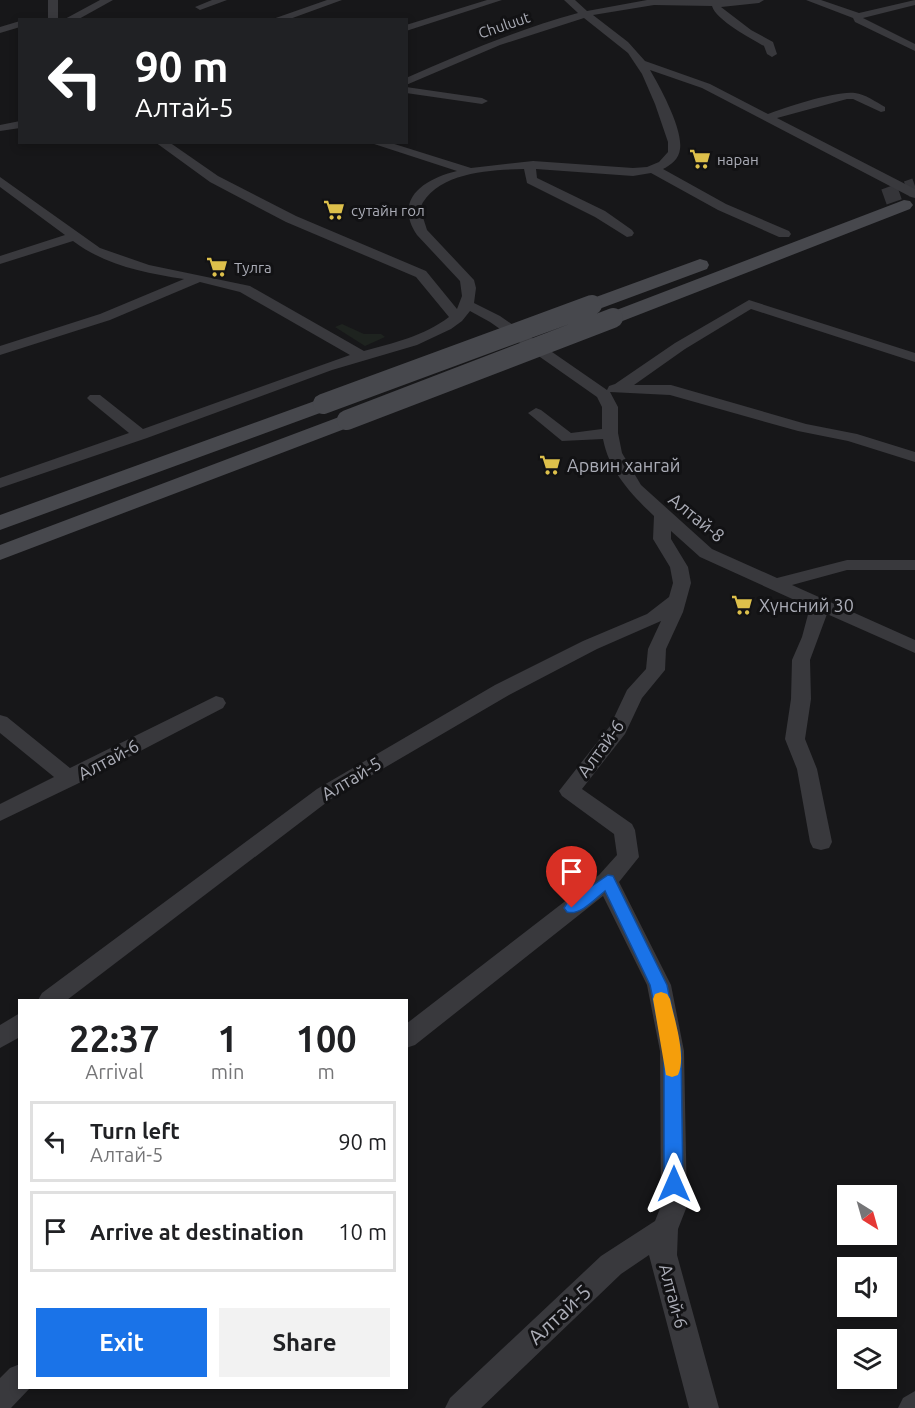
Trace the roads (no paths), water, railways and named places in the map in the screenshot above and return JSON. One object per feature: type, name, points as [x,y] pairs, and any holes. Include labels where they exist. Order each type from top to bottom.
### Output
[{"type":"main road","points":[[0,523],[884,197]]},
{"type":"main road","points":[[0,553],[613,318],[910,200]]},
{"type":"street","points":[[51,18],[53,0]]},
{"type":"street","points":[[72,18],[108,0]]},
{"type":"street","points":[[200,7],[222,0]]},
{"type":"street","points":[[307,0],[322,5]]},
{"type":"street","points":[[281,18],[337,0]]},
{"type":"street","points":[[464,0],[477,5]]},
{"type":"street","points":[[408,27],[497,0]]},
{"type":"street","points":[[0,483],[141,435],[360,355],[420,338],[439,330],[463,312],[470,288],[467,280],[418,228],[413,203],[420,192],[431,184],[447,177],[471,172],[530,165],[634,172],[653,169],[665,163],[675,149],[675,142],[666,115],[641,63],[633,52],[568,0]]},
{"type":"street","name":"Chuluut","points":[[408,81],[498,43],[585,14],[676,0],[718,2],[759,0]]},
{"type":"street","points":[[811,0],[858,16],[915,2]]},
{"type":"street","points":[[718,2],[716,6],[719,10],[747,32],[769,44],[772,54]]},
{"type":"street","points":[[858,16],[859,20],[915,48]]},
{"type":"street","points":[[0,30],[18,25]]},
{"type":"street","points":[[641,63],[706,86],[770,117],[910,200]]},
{"type":"street","points":[[408,90],[482,101]]},
{"type":"street","points":[[770,117],[788,110],[847,96],[855,96],[881,109]]},
{"type":"street","points":[[0,128],[18,124]]},
{"type":"street","points":[[164,144],[214,179],[291,219],[421,274],[437,289],[441,299],[463,312]]},
{"type":"street","points":[[380,144],[471,172]]},
{"type":"street","points":[[530,165],[531,180],[600,214],[627,233]]},
{"type":"street","points":[[653,169],[722,207],[784,234]]},
{"type":"street","points":[[0,181],[95,251],[115,260],[146,269],[245,289],[360,355]]},
{"type":"street","points":[[0,201],[20,195]]},
{"type":"street","points":[[0,260],[74,236]]},
{"type":"street","points":[[0,351],[105,317],[199,278]]},
{"type":"street","points":[[618,389],[680,346],[749,304],[915,358]]},
{"type":"street","name":"Алтай-8","points":[[463,312],[495,319],[603,394],[610,407],[610,433],[614,453],[634,488],[706,553],[915,647]]},
{"type":"street","points":[[597,390],[671,390],[804,428],[851,437],[915,457]]},
{"type":"street","points":[[95,398],[141,435]]},
{"type":"street","points":[[536,413],[568,438],[610,433]]},
{"type":"street","name":"Алтай-6","points":[[662,515],[662,539],[679,567],[682,583],[678,599],[657,649],[655,670],[634,694],[618,729],[568,792],[624,830],[628,857],[608,880],[658,985],[672,1051],[674,1206],[665,1229],[663,1255],[704,1408]]},
{"type":"street","points":[[775,584],[847,565],[915,565]]},
{"type":"street","name":"Алтай-5","points":[[52,999],[324,794],[501,690],[590,645],[653,618],[678,599]]},
{"type":"street","points":[[820,605],[812,637],[801,660],[801,699],[795,739],[807,769],[821,842]]},
{"type":"street","name":"Алтай-6","points":[[0,813],[216,703]]},
{"type":"street","points":[[0,722],[70,779]]},
{"type":"street","points":[[408,1036],[608,880]]},
{"type":"street","points":[[0,1038],[18,1024]]},
{"type":"street","name":"Алтай-5","points":[[460,1408],[611,1265],[665,1229]]},
{"type":"street","points":[[0,1399],[18,1380]]},
{"type":"tunnel","points":[[884,197],[915,186]]},
{"type":"place","name":"наран","points":[[700,159]]},
{"type":"place","name":"сутайн гол","points":[[334,210]]},
{"type":"place","name":"Тулга","points":[[217,267]]},
{"type":"place","name":"Арвин хангай","points":[[550,465]]},
{"type":"place","name":"Хүнсний 30","points":[[742,605]]}]
